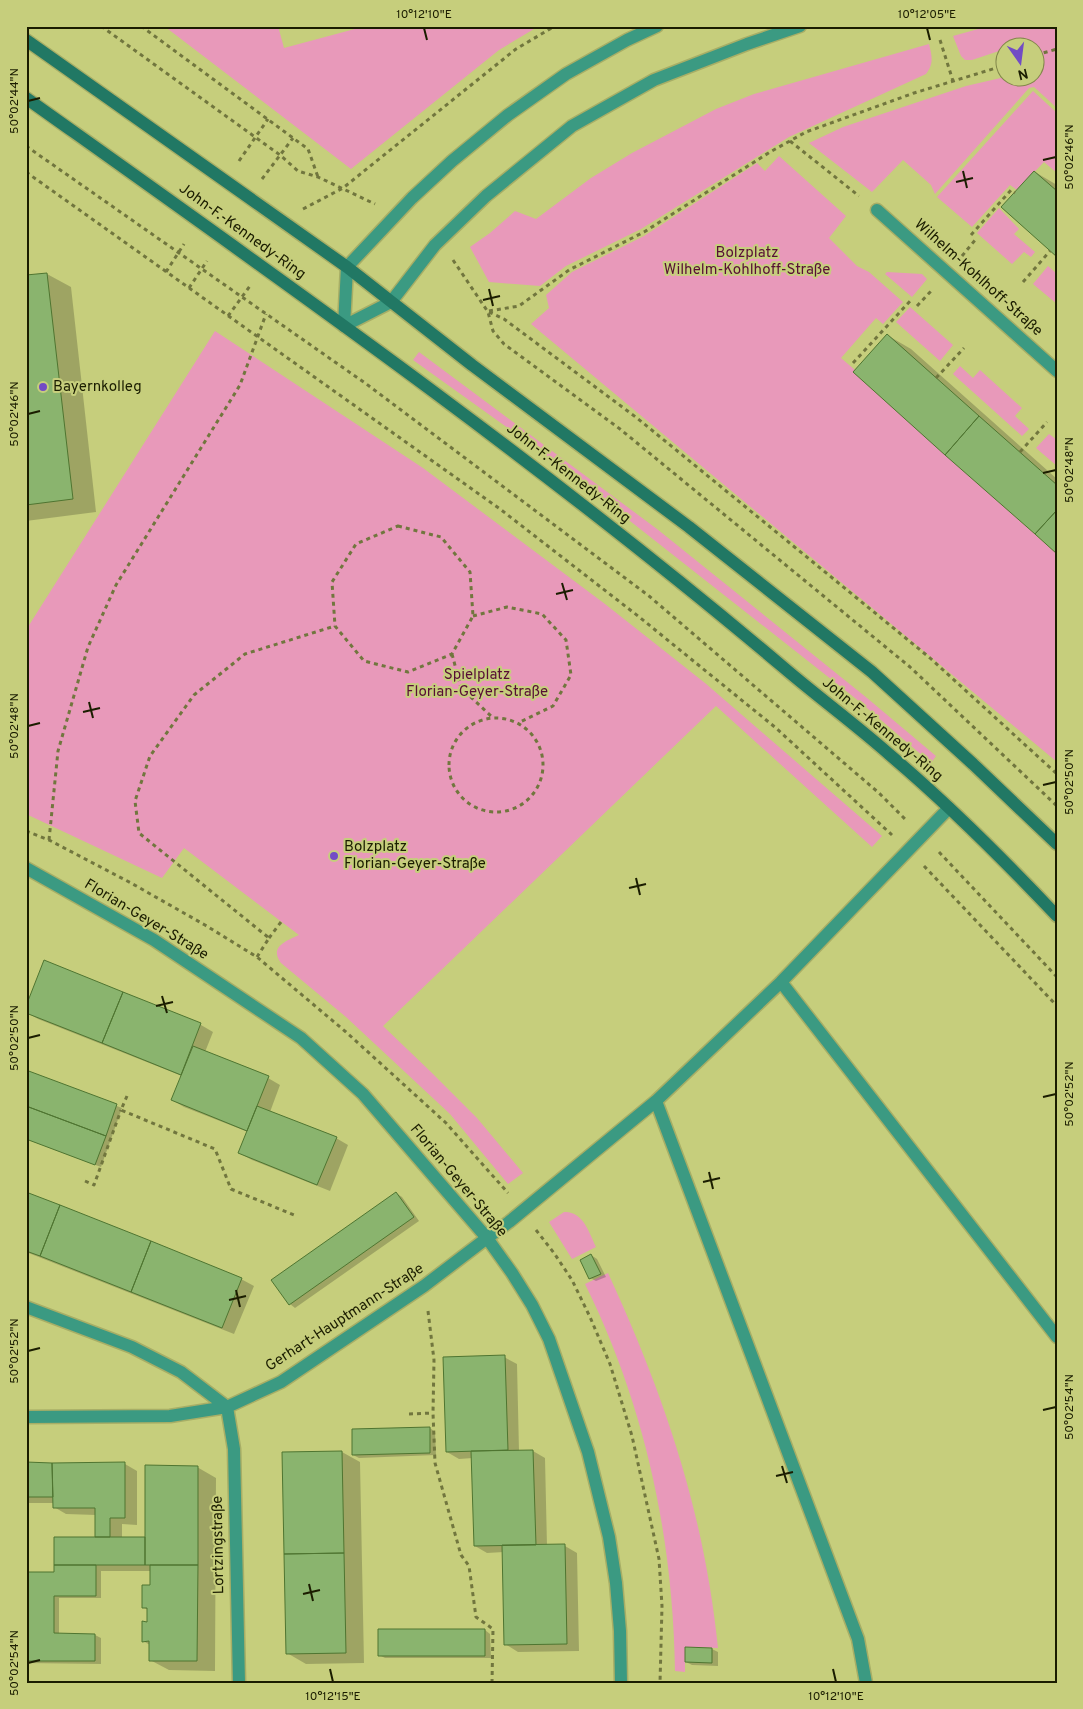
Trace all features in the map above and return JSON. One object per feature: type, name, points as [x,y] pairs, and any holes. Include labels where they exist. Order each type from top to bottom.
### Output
[{"type":"main road","name":"John-F.-Kennedy-Ring","points":[[26,40],[348,267],[472,365],[690,527],[872,672],[974,764],[1057,844]]},
{"type":"main road","name":"John-F.-Kennedy-Ring","points":[[26,98],[344,326],[539,470],[698,596],[890,754],[949,808],[1057,916]]},
{"type":"street","points":[[344,326],[348,267],[412,198],[452,161],[508,115],[566,74],[627,40],[657,26]]},
{"type":"street","points":[[344,326],[391,302],[435,245],[486,196],[572,126],[654,80],[738,47],[800,26]]},
{"type":"street","name":"Wilhelm-Kohlhoff-Straße","points":[[877,210],[1057,371]]},
{"type":"street","name":"Gerhart-Hauptmann-Straße","points":[[26,1417],[170,1416],[228,1407],[281,1382],[424,1286],[516,1217],[656,1101],[780,982],[949,808]]},
{"type":"street","name":"Florian-Geyer-Straße","points":[[26,868],[154,940],[301,1038],[363,1094],[488,1238],[532,1305],[549,1339],[588,1452],[609,1538],[616,1583],[620,1631],[621,1683]]},
{"type":"street","points":[[780,982],[1057,1337]]},
{"type":"street","points":[[656,1101],[858,1638],[866,1683]]},
{"type":"street","points":[[26,1307],[140,1351],[181,1372],[228,1407]]},
{"type":"street","name":"Lortzingstraße","points":[[228,1407],[234,1449],[239,1683]]},
{"type":"path","points":[[101,26],[280,155],[298,171],[318,177],[308,148],[141,26]]},
{"type":"path","points":[[342,188],[516,49],[555,26]]},
{"type":"path","points":[[940,40],[953,81]]},
{"type":"path","points":[[1046,52],[1057,49]]},
{"type":"path","points":[[1052,50],[1057,54]]},
{"type":"path","points":[[488,312],[519,306],[569,270],[644,232],[806,132],[836,120],[996,68]]},
{"type":"path","points":[[237,164],[268,119]]},
{"type":"path","points":[[259,182],[293,138]]},
{"type":"path","points":[[790,141],[877,210]]},
{"type":"path","points":[[26,146],[365,383],[649,596],[879,793],[949,862],[1057,977]]},
{"type":"path","points":[[26,172],[500,509],[638,616],[776,728],[908,850],[939,880],[1057,1006]]},
{"type":"path","points":[[971,234],[1011,190],[1015,193]]},
{"type":"path","points":[[956,262],[976,239]]},
{"type":"path","points":[[166,272],[184,244]]},
{"type":"path","points":[[1023,282],[1050,251]]},
{"type":"path","points":[[188,288],[207,261]]},
{"type":"path","points":[[917,306],[937,284]]},
{"type":"path","points":[[228,316],[242,297]]},
{"type":"path","points":[[853,363],[911,300]]},
{"type":"path","points":[[488,312],[504,319],[645,424],[930,658],[1057,774]]},
{"type":"path","points":[[488,312],[492,331],[504,344],[620,429],[910,667],[1057,806]]},
{"type":"path","points":[[49,840],[58,751],[88,647],[116,585],[240,385],[266,314]]},
{"type":"path","points":[[936,378],[964,348]]},
{"type":"path","points":[[1020,452],[1047,422]]},
{"type":"path","points":[[398,526],[441,538],[470,572],[473,616],[452,654],[408,672],[364,661],[335,626],[332,582],[356,544],[398,526]]},
{"type":"path","points":[[473,616],[507,606],[542,614],[566,640],[571,675],[553,706],[520,722]]},
{"type":"path","points":[[269,938],[139,833],[135,801],[150,756],[194,695],[245,654],[335,626]]},
{"type":"path","points":[[452,654],[461,688],[490,716],[520,722],[541,744],[544,774],[529,801],[502,814],[472,808],[452,785],[448,755],[463,729],[490,716]]},
{"type":"path","points":[[257,957],[282,922]]},
{"type":"path","points":[[85,1181],[94,1185],[126,1096]]},
{"type":"path","points":[[121,1110],[215,1149],[231,1189],[294,1215]]},
{"type":"path","points":[[424,1286],[434,1360],[433,1413],[435,1463],[461,1555],[469,1566],[476,1617],[493,1629],[492,1683]]},
{"type":"path","points":[[409,1414],[433,1413]]},
{"type":"green space","points":[[164,26],[278,26],[284,48],[366,26],[539,26],[499,50],[351,169]]},
{"type":"green space","points":[[989,26],[1057,26],[1057,108],[1035,88],[1046,88],[1046,38],[996,38],[996,52],[972,60],[965,60],[961,56],[953,36]]},
{"type":"green space","points":[[929,44],[932,60],[926,74],[789,137],[641,229],[566,266],[540,286],[489,282],[470,247],[490,233],[515,211],[536,219],[591,178],[632,153],[716,109],[754,94]]},
{"type":"green space","points":[[996,79],[996,88],[1029,88],[935,194],[931,185],[903,160],[872,192],[809,143],[843,127],[966,86]]},
{"type":"green space","points":[[1033,91],[1057,113],[1057,173],[1044,162],[1017,190],[1010,185],[972,227],[937,197]]},
{"type":"green space","name":"Bolzplatz Wilhelm-Kohlhoff-Straße","points":[[779,156],[846,216],[829,238],[857,266],[869,272],[903,302],[883,324],[876,318],[841,358],[855,370],[853,372],[1057,554],[1057,762],[531,324],[549,308],[546,295],[572,272],[644,236],[757,163],[765,171]]},
{"type":"green space","points":[[999,208],[1019,229],[1014,234],[1035,252],[1031,257],[1024,252],[1012,264],[977,233]]},
{"type":"green space","points":[[1048,266],[1057,274],[1057,304],[1033,284]]},
{"type":"green space","points":[[887,272],[922,274],[927,279],[912,297],[885,274]]},
{"type":"green space","points":[[910,307],[953,345],[940,361],[896,322]]},
{"type":"green space","name":"Spielplatz Florian-Geyer-Straße","points":[[215,331],[423,468],[605,604],[705,683],[882,836],[872,847],[716,706],[383,1026],[477,1118],[523,1173],[508,1184],[450,1114],[346,1017],[281,963],[277,953],[278,949],[284,942],[299,935],[184,848],[162,878],[26,814],[26,630]]},
{"type":"green space","points":[[419,352],[657,529],[936,756],[931,763],[860,702],[550,458],[413,360]]},
{"type":"green space","points":[[960,366],[973,378],[980,370],[1022,408],[1015,416],[1029,429],[1022,436],[953,374]]},
{"type":"green space","points":[[1049,434],[1057,440],[1057,466],[1036,448]]},
{"type":"green space","points":[[564,1212],[576,1215],[581,1219],[596,1247],[572,1259],[549,1222]]},
{"type":"green space","points":[[608,1273],[629,1319],[664,1410],[692,1502],[703,1549],[712,1598],[718,1648],[685,1647],[685,1672],[675,1671],[669,1571],[652,1473],[624,1377],[606,1330],[585,1284]]},
{"type":"building","points":[[1034,171],[1057,191],[1057,257],[1001,207]]},
{"type":"building","name":"Bayernkolleg","points":[[47,273],[73,499],[26,505],[26,275]]},
{"type":"building","points":[[887,334],[979,416],[945,455],[853,372]]},
{"type":"building","points":[[979,416],[1057,485],[1057,510],[1035,534],[945,455]]},
{"type":"building","points":[[1057,510],[1057,554],[1035,534]]},
{"type":"building","points":[[44,960],[123,992],[102,1043],[26,1013],[26,1006]]},
{"type":"building","points":[[123,992],[201,1023],[181,1075],[102,1043]]},
{"type":"building","points":[[193,1046],[269,1076],[247,1131],[171,1100]]},
{"type":"building","points":[[26,1070],[117,1104],[106,1136],[26,1106]]},
{"type":"building","points":[[26,1106],[106,1136],[95,1165],[26,1139]]},
{"type":"building","points":[[257,1106],[337,1137],[317,1185],[238,1153]]},
{"type":"building","points":[[26,1192],[60,1205],[40,1256],[26,1251]]},
{"type":"building","points":[[396,1192],[414,1217],[289,1305],[271,1280]]},
{"type":"building","points":[[60,1205],[151,1241],[131,1292],[40,1256]]},
{"type":"building","points":[[151,1241],[242,1278],[222,1328],[131,1292]]},
{"type":"building","points":[[591,1254],[601,1274],[589,1279],[580,1260]]},
{"type":"building","points":[[505,1355],[508,1450],[446,1452],[443,1357]]},
{"type":"building","points":[[430,1427],[430,1453],[352,1455],[352,1429]]},
{"type":"building","points":[[533,1450],[536,1545],[474,1546],[471,1451]]},
{"type":"building","points":[[342,1451],[344,1553],[284,1554],[282,1452]]},
{"type":"building","points":[[26,1462],[52,1463],[53,1497],[26,1497]]},
{"type":"building","points":[[125,1462],[125,1518],[110,1518],[110,1537],[95,1537],[95,1508],[53,1508],[52,1463]]},
{"type":"building","points":[[145,1465],[198,1466],[198,1565],[145,1565]]},
{"type":"building","points":[[54,1537],[145,1537],[145,1565],[54,1565]]},
{"type":"building","points":[[565,1544],[567,1644],[504,1645],[502,1545]]},
{"type":"building","points":[[344,1553],[346,1653],[286,1654],[284,1554]]},
{"type":"building","points":[[54,1565],[96,1565],[96,1596],[54,1596],[54,1633],[95,1634],[95,1661],[26,1661],[26,1572],[54,1572]]},
{"type":"building","points":[[150,1565],[198,1565],[197,1661],[149,1661],[149,1641],[142,1642],[142,1621],[147,1622],[147,1608],[142,1608],[142,1585],[150,1585]]},
{"type":"building","points":[[378,1629],[485,1629],[485,1656],[378,1656]]},
{"type":"building","points":[[685,1647],[712,1648],[712,1663],[685,1662]]},
{"type":"place","name":"Bayernkolleg","points":[[43,387]]},
{"type":"place","name":"Bolzplatz Florian-Geyer-Straße","points":[[334,856]]}]
